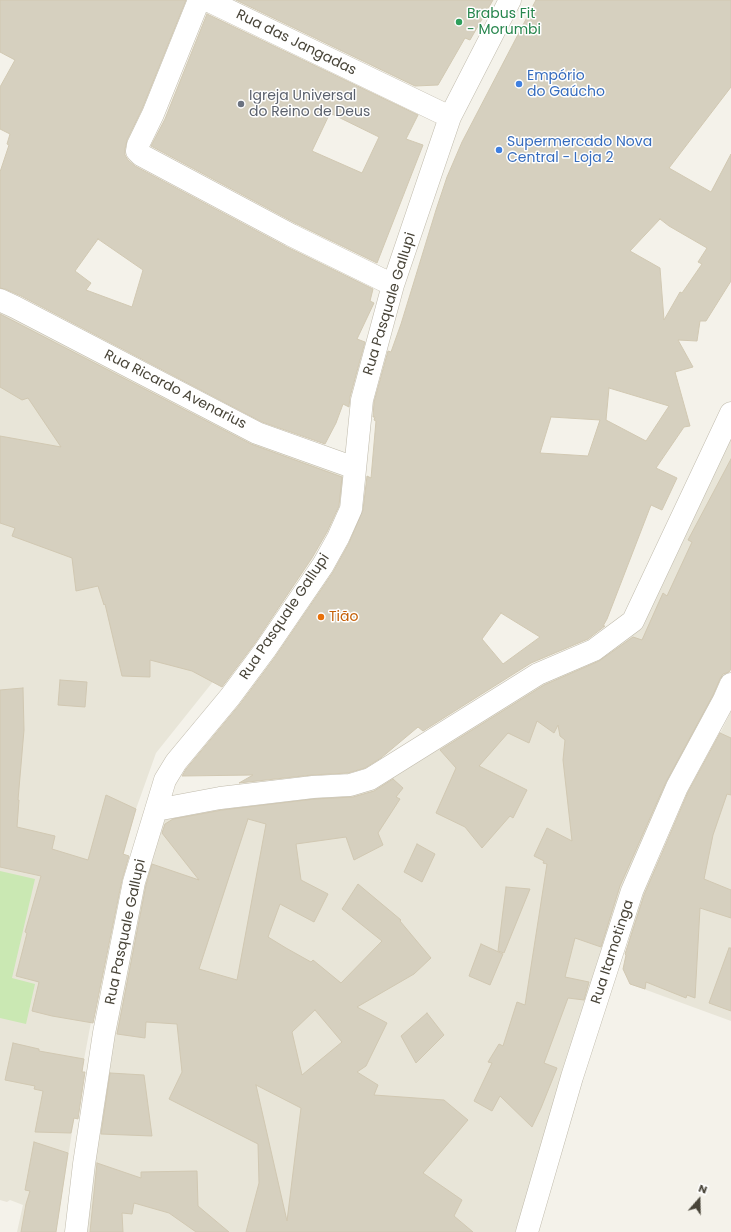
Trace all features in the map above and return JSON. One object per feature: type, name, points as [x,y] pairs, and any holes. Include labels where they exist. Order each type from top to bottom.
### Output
[{"type":"street","points":[[199,0],[153,114],[138,145],[137,151],[140,155],[291,235],[393,285]]},
{"type":"street","name":"Rua das Jangadas","points":[[207,0],[450,117]]},
{"type":"street","name":"Rua Pasquale Gallupi","points":[[76,1232],[84,1164],[104,1033],[134,882],[165,780],[176,762],[230,697],[323,565],[338,538],[351,509],[362,400],[393,285],[450,117],[510,0]]},
{"type":"street","name":"Rua Ricardo Avenarius","points":[[0,300],[257,433],[356,468]]},
{"type":"street","points":[[156,810],[220,798],[313,787],[350,785],[370,779],[538,674],[594,650],[633,621],[731,413]]},
{"type":"street","name":"Rua Itamotinga","points":[[527,1232],[572,1077],[632,891],[677,787],[724,700],[731,684]]},
{"type":"shaded area","points":[[0,309],[148,387],[185,409],[226,427],[348,469],[339,504],[303,569],[156,753],[136,809],[120,868],[82,1070],[56,1232],[17,1232],[23,1205],[10,1200],[7,1202],[0,1200]]},
{"type":"shaded area","points":[[731,436],[731,667],[596,985],[515,1232],[83,1232],[99,1097],[157,826],[167,815],[400,770],[439,749],[498,710],[642,626]]},
{"type":"shaded area","points":[[731,711],[731,1021],[630,984],[623,969],[635,909]]},
{"type":"green space","points":[[0,871],[35,879],[12,978],[35,984],[26,1024],[0,1018]]},
{"type":"building","points":[[0,0],[186,0],[142,109],[127,140],[125,155],[135,166],[285,246],[373,289],[370,301],[374,303],[357,339],[365,342],[350,397],[349,407],[343,404],[336,423],[325,444],[262,422],[21,296],[0,288],[0,172],[9,145],[7,144],[10,134],[0,129],[0,87],[15,60],[0,52]],"holes":[[[98,239],[143,270],[132,307],[86,290],[91,283],[75,271]]]},
{"type":"building","points":[[236,0],[493,0],[470,40],[465,38],[438,85],[415,86]]},
{"type":"building","points":[[536,0],[731,0],[731,87],[669,168],[711,192],[731,154],[731,281],[706,321],[700,321],[697,341],[678,340],[693,367],[675,372],[690,426],[684,427],[656,468],[677,478],[662,510],[651,505],[603,626],[605,626],[588,639],[531,663],[423,731],[418,727],[381,758],[365,768],[348,773],[312,775],[239,783],[253,775],[182,776],[186,769],[240,704],[275,657],[333,572],[349,543],[363,510],[367,476],[371,478],[376,421],[374,420],[375,417],[373,417],[374,402],[388,351],[391,352],[401,324],[447,177],[462,142]],"holes":[[[660,219],[669,226],[707,248],[698,262],[702,264],[682,293],[680,292],[664,320],[660,268],[630,251]],[[609,388],[669,406],[646,441],[606,420]],[[551,417],[600,420],[588,456],[540,453]],[[501,613],[540,637],[503,664],[482,639]]]},
{"type":"building","points":[[207,14],[418,115],[406,139],[423,145],[377,263],[297,224],[151,146],[165,119]],"holes":[[[330,113],[379,137],[362,173],[312,151]]]},
{"type":"building","points":[[0,314],[251,444],[342,477],[339,506],[327,532],[312,558],[255,643],[222,687],[192,671],[150,660],[150,677],[122,676],[105,604],[104,605],[98,586],[76,591],[72,558],[12,536],[15,528],[0,523],[0,436],[61,447],[28,398],[22,400],[0,387]]},
{"type":"building","points":[[731,459],[731,669],[729,672],[723,674],[720,679],[713,695],[666,782],[620,886],[601,947],[575,938],[565,977],[589,982],[584,1000],[568,998],[544,1063],[557,1068],[532,1127],[500,1096],[492,1111],[474,1101],[492,1063],[488,1062],[499,1044],[503,1046],[517,1002],[525,1005],[547,864],[543,863],[544,861],[534,856],[547,828],[572,841],[563,760],[565,740],[560,736],[558,725],[554,733],[537,721],[529,743],[508,733],[479,766],[527,790],[513,818],[510,816],[482,848],[465,827],[436,813],[456,768],[440,750],[544,685],[599,661],[633,637],[642,640],[663,593],[667,596],[692,542],[688,540]]},
{"type":"building","points":[[60,680],[87,682],[85,707],[58,705]]},
{"type":"building","points":[[23,688],[24,730],[17,827],[55,836],[52,849],[88,860],[106,795],[136,809],[123,854],[129,856],[122,880],[93,1023],[32,1011],[39,982],[16,976],[27,933],[25,932],[41,876],[0,867],[0,690]]},
{"type":"building","points":[[720,733],[731,738],[731,795],[727,794],[713,835],[704,879],[731,890],[731,918],[700,908],[695,998],[687,995],[686,998],[646,982],[645,989],[630,984],[623,969],[625,954],[644,895],[688,792]]},
{"type":"building","points":[[393,779],[403,788],[396,797],[400,799],[378,833],[383,845],[354,860],[346,837],[296,844],[301,880],[328,894],[314,922],[280,904],[268,937],[311,962],[313,960],[341,983],[382,941],[342,909],[358,884],[401,920],[400,921],[431,958],[414,974],[357,1007],[387,1023],[366,1066],[357,1072],[378,1085],[374,1095],[444,1100],[468,1120],[423,1173],[462,1200],[454,1216],[473,1232],[246,1232],[259,1183],[258,1144],[169,1099],[182,1072],[177,1024],[146,1022],[145,1038],[117,1034],[146,885],[152,864],[199,880],[162,833],[165,824],[173,819],[222,810],[314,799],[353,797],[374,791]],"holes":[[[248,819],[266,824],[237,980],[199,969]],[[315,1010],[342,1042],[302,1075],[292,1032]],[[256,1085],[301,1108],[287,1221]]]},
{"type":"building","points":[[417,844],[435,854],[422,882],[404,872]]},
{"type":"building","points":[[506,887],[530,889],[504,953],[498,951]]},
{"type":"building","points":[[481,944],[503,954],[490,985],[469,976]]},
{"type":"building","points":[[729,948],[731,948],[731,1011],[709,1003]]},
{"type":"building","points":[[427,1013],[444,1035],[416,1063],[401,1036]]},
{"type":"building","points":[[13,1043],[39,1049],[39,1051],[84,1059],[82,1072],[85,1072],[78,1119],[74,1118],[71,1133],[35,1132],[43,1091],[34,1089],[35,1086],[5,1080]]},
{"type":"building","points":[[110,1073],[144,1075],[152,1136],[101,1134]]},
{"type":"building","points":[[34,1142],[68,1153],[56,1232],[21,1232],[30,1191],[25,1190]]},
{"type":"building","points":[[97,1163],[141,1178],[141,1172],[197,1171],[198,1206],[229,1232],[196,1232],[169,1213],[134,1203],[132,1214],[122,1213],[123,1232],[90,1232]]},
{"type":"place","name":"Brabus Fit - Morumbi","points":[[459,22]]},
{"type":"place","name":"Empório do Gaúcho","points":[[519,84]]},
{"type":"place","name":"Igreja Universal do Reino de Deus","points":[[241,104]]},
{"type":"place","name":"Supermercado Nova Central - Loja 2","points":[[499,150]]},
{"type":"place","name":"Tião","points":[[321,617]]}]
